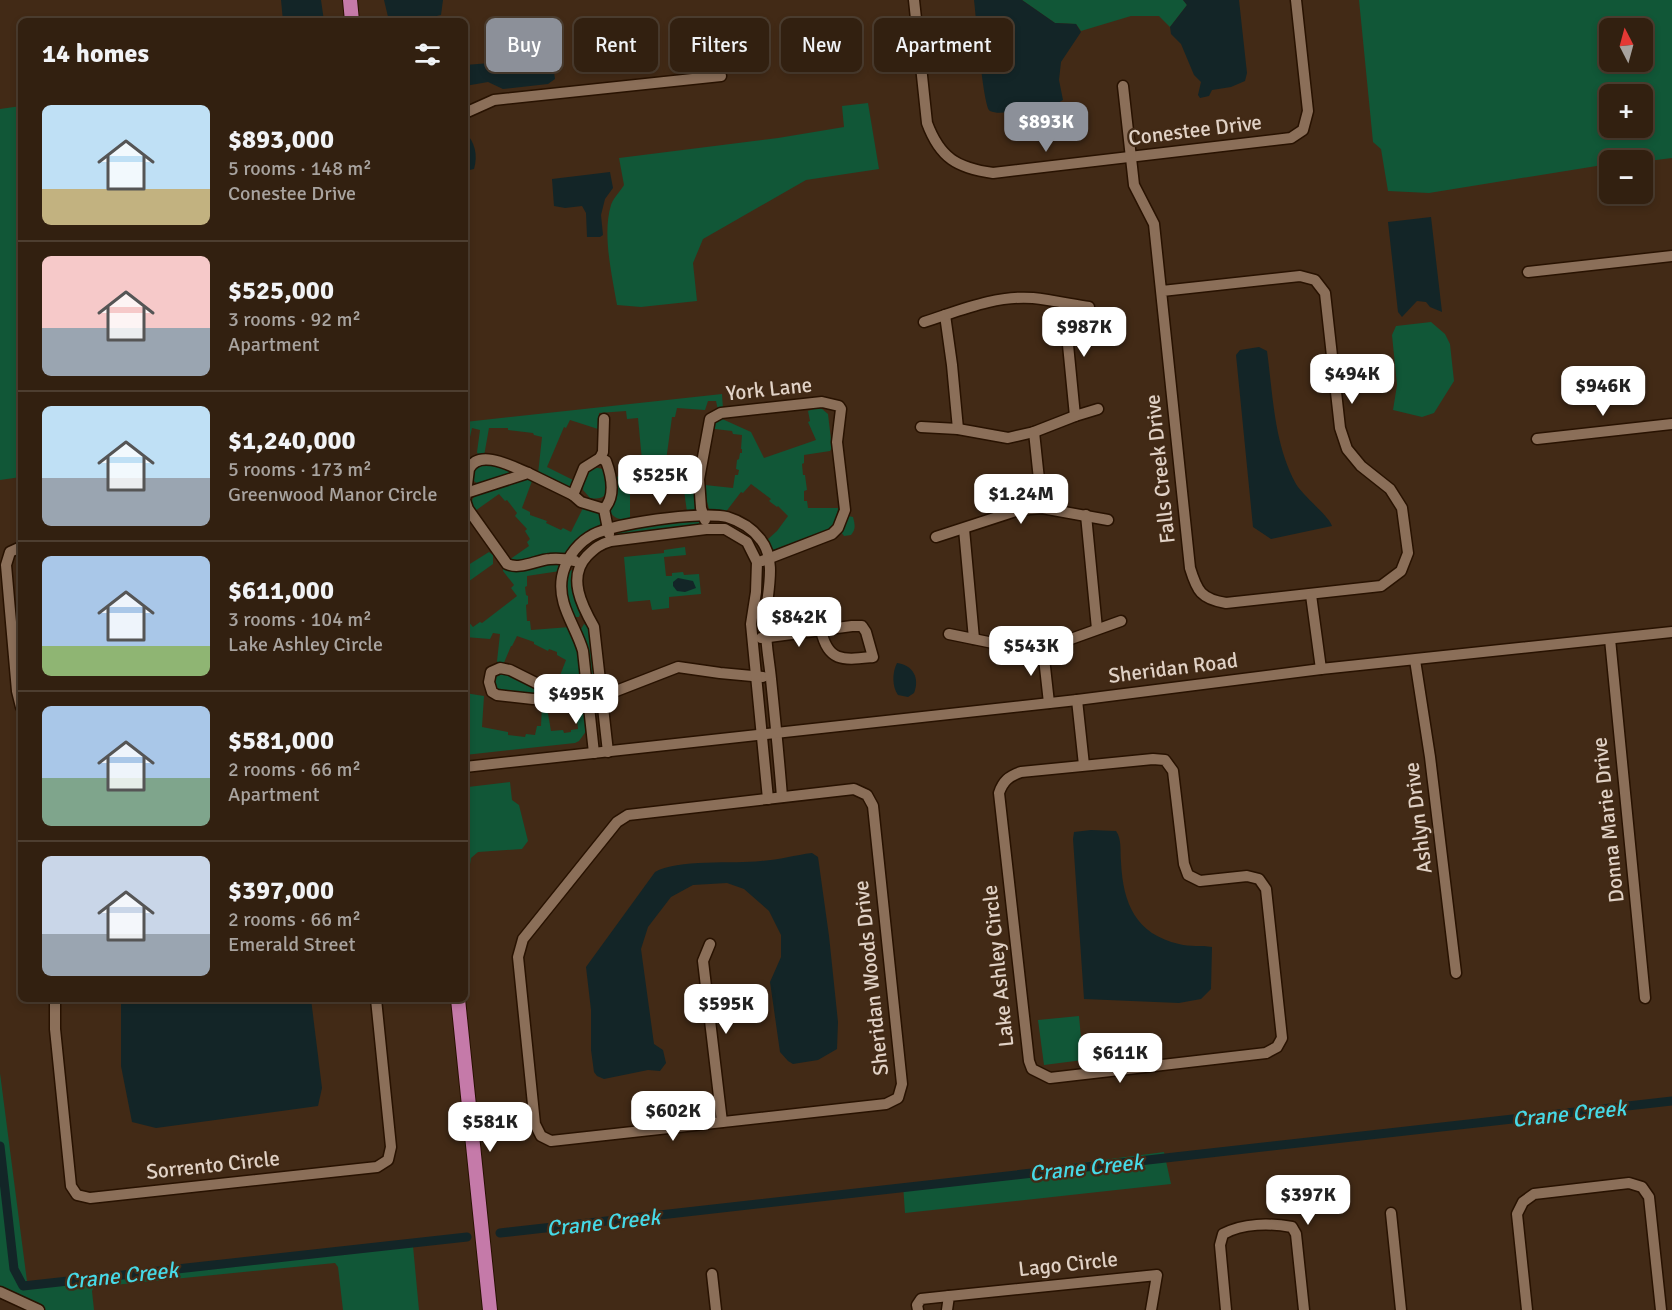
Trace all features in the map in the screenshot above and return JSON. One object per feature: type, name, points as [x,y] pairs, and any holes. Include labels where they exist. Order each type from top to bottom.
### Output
[{"type":"main road","points":[[350,0],[352,18]]},
{"type":"main road","points":[[458,1002],[490,1310]]},
{"type":"street","name":"Conestee Drive","points":[[914,0],[927,123],[934,141],[954,162],[974,170],[993,173],[1292,138],[1303,130],[1308,111],[1296,0]]},
{"type":"street","points":[[468,112],[494,100],[721,76]]},
{"type":"street","name":"Falls Creek Drive","points":[[1123,86],[1134,185],[1154,224],[1190,568],[1196,588],[1210,600],[1226,603],[1311,595]]},
{"type":"street","points":[[1528,272],[1672,256]]},
{"type":"street","points":[[1162,291],[1300,276],[1315,280],[1325,293],[1340,428],[1347,448],[1361,466],[1390,489],[1402,508],[1408,553],[1401,571],[1381,586],[1311,595],[1321,669]]},
{"type":"street","points":[[924,322],[982,303],[1010,298],[1033,298],[1089,307]]},
{"type":"street","points":[[1064,304],[1075,416]]},
{"type":"street","points":[[945,315],[958,429]]},
{"type":"street","name":"York Lane","points":[[706,530],[701,508],[699,479],[710,419],[721,413],[822,402],[839,406],[841,409],[837,442],[844,500],[842,520],[832,534],[763,561]]},
{"type":"street","points":[[921,427],[958,429],[1008,438],[1034,432],[1098,409]]},
{"type":"street","points":[[573,495],[584,468],[600,458],[603,452],[604,419]]},
{"type":"street","points":[[1537,439],[1672,424]]},
{"type":"street","points":[[1034,432],[1042,508]]},
{"type":"street","points":[[600,458],[606,461],[612,497],[603,508]]},
{"type":"street","points":[[468,477],[469,469],[475,462],[494,460],[528,473],[590,506],[603,508]]},
{"type":"street","points":[[468,492],[528,473]]},
{"type":"street","points":[[603,508],[611,541]]},
{"type":"street","points":[[936,537],[1019,510],[1042,508],[1108,520]]},
{"type":"street","points":[[468,509],[507,564],[514,567],[548,559],[581,563]]},
{"type":"street","points":[[594,753],[583,651],[562,596],[562,576],[568,560],[577,546],[591,535],[608,528],[704,515],[725,516],[743,523],[762,541],[763,561],[751,624],[768,799]]},
{"type":"street","points":[[1086,515],[1097,629]]},
{"type":"street","points":[[964,529],[974,639]]},
{"type":"street","points":[[608,752],[594,627],[578,593],[577,577],[581,563],[600,544],[611,541],[706,530],[725,530],[747,542],[763,561],[771,577],[766,609],[767,637],[782,797]]},
{"type":"street","points":[[18,548],[10,552],[6,566],[18,695]]},
{"type":"street","points":[[574,626],[588,618]]},
{"type":"street","points":[[949,634],[1043,649],[1121,621]]},
{"type":"street","points":[[752,639],[821,630],[861,626],[866,632],[873,657],[854,659],[836,657],[824,646],[821,630]]},
{"type":"street","name":"Sheridan Road","points":[[468,767],[1077,700],[1321,669],[1672,632]]},
{"type":"street","name":"Donna Marie Drive","points":[[1610,639],[1645,998]]},
{"type":"street","points":[[1043,649],[1048,703]]},
{"type":"street","name":"Ashlyn Drive","points":[[1415,660],[1430,757],[1456,973]]},
{"type":"street","points":[[562,696],[510,670],[500,669],[491,672],[492,692],[498,695],[533,699],[621,691],[678,667],[757,677],[771,676]]},
{"type":"street","points":[[1077,700],[1084,765]]},
{"type":"street","name":"Lake Ashley Circle","points":[[1165,760],[1173,771],[1184,864],[1188,874],[1200,881],[1247,876],[1259,879],[1266,889],[1282,1038],[1278,1047],[1266,1053],[1050,1078],[1032,1069],[1029,1061],[999,793],[1002,784],[1010,776],[1021,772],[1084,765],[1165,760]]},
{"type":"street","name":"Sheridan Woods Drive","points":[[854,789],[867,795],[873,806],[902,1084],[898,1098],[886,1104],[551,1141],[541,1137],[535,1124],[518,957],[523,939],[622,818],[628,815],[782,797],[854,789]]},
{"type":"street","points":[[710,944],[703,961],[722,1122]]},
{"type":"street","name":"Sorrento Circle","points":[[55,1002],[55,1029],[71,1186],[77,1195],[90,1198],[377,1167],[388,1160],[392,1147],[376,1002]]},
{"type":"street","points":[[1527,1310],[1517,1214],[1523,1202],[1534,1194],[1629,1183],[1642,1187],[1649,1197],[1660,1310]]},
{"type":"street","points":[[1391,1213],[1401,1310]]},
{"type":"street","points":[[1226,1310],[1220,1245],[1223,1234],[1233,1228],[1275,1224],[1292,1227],[1296,1234],[1304,1310]]},
{"type":"street","points":[[712,1274],[716,1310]]},
{"type":"street","name":"Lago Circle","points":[[918,1310],[917,1305],[921,1299],[1156,1275],[1151,1310]]},
{"type":"street","points":[[0,1292],[39,1310]]},
{"type":"street","points":[[947,1310],[949,1296]]},
{"type":"green space","points":[[1022,0],[1183,0],[1187,5],[1170,27],[1159,16],[1131,16],[1081,31],[1076,24],[1055,23]]},
{"type":"green space","points":[[1359,0],[1672,0],[1672,158],[1653,160],[1653,150],[1599,150],[1599,166],[1429,193],[1388,191],[1381,149],[1373,142]]},
{"type":"green space","points":[[868,103],[879,169],[806,180],[703,239],[693,263],[697,301],[641,307],[617,305],[607,229],[612,202],[624,185],[619,158],[778,138],[844,127],[842,106]]},
{"type":"green space","points":[[18,106],[18,477],[0,480],[0,109]]},
{"type":"green space","points":[[1431,322],[1445,334],[1450,344],[1454,381],[1434,413],[1422,417],[1393,410],[1397,385],[1392,335],[1396,326]]},
{"type":"green space","points":[[722,394],[723,409],[718,410],[716,401],[708,401],[705,410],[677,408],[675,417],[672,417],[666,461],[696,467],[696,509],[694,512],[687,512],[683,483],[630,488],[630,519],[617,518],[608,509],[614,477],[643,471],[638,418],[627,419],[626,411],[599,413],[598,429],[570,420],[566,428],[564,427],[547,467],[575,481],[570,487],[538,474],[542,437],[533,433],[508,430],[508,428],[489,428],[484,456],[479,457],[477,452],[480,430],[472,428],[470,437],[468,437],[468,422]]},
{"type":"green space","points":[[816,408],[828,414],[832,448],[830,451],[804,455],[802,464],[807,490],[804,491],[804,501],[807,501],[808,508],[838,508],[837,522],[827,531],[772,553],[767,540],[788,516],[751,484],[743,493],[741,492],[725,513],[709,509],[704,491],[705,485],[733,488],[735,475],[738,475],[739,470],[736,469],[737,460],[742,453],[742,435],[733,434],[732,431],[713,429],[714,422],[720,418],[751,432],[764,458],[816,440],[808,422],[810,421],[808,411]]},
{"type":"green space","points":[[494,464],[510,471],[508,476],[478,484],[474,481],[473,472],[477,468]]},
{"type":"green space","points":[[593,467],[603,469],[607,490],[602,497],[590,498],[583,490],[584,473]]},
{"type":"green space","points":[[528,477],[532,481],[522,508],[530,512],[530,515],[547,521],[546,523],[561,530],[563,528],[571,532],[584,506],[600,509],[601,524],[583,535],[565,553],[546,554],[521,562],[509,560],[529,546],[527,542],[530,539],[525,531],[527,529],[515,516],[517,513],[499,494],[475,511],[471,504],[473,498],[479,493]]},
{"type":"green space","points":[[848,516],[853,517],[855,525],[851,535],[844,536],[841,532]]},
{"type":"green space","points":[[701,519],[702,525],[619,535],[616,532],[617,529]]},
{"type":"green space","points":[[685,547],[686,555],[664,557],[666,576],[683,572],[684,575],[699,574],[701,594],[669,597],[669,608],[652,610],[650,600],[628,602],[624,557],[664,553],[664,550]]},
{"type":"green space","points":[[489,552],[493,555],[493,564],[468,582],[468,565]]},
{"type":"green space","points":[[559,563],[560,571],[527,576],[525,587],[528,596],[527,621],[530,621],[531,630],[570,627],[577,639],[581,682],[577,688],[563,690],[556,686],[566,660],[557,655],[557,652],[549,649],[548,651],[534,642],[517,636],[503,665],[497,661],[500,634],[493,633],[490,639],[468,637],[468,621],[473,627],[482,623],[517,596],[511,588],[514,585],[503,571],[503,567]]},
{"type":"green space","points":[[571,570],[575,572],[574,593],[579,617],[574,617],[566,593],[566,581]]},
{"type":"green space","points":[[584,624],[591,629],[596,686],[594,687],[590,686],[581,629]]},
{"type":"green space","points":[[504,673],[536,688],[535,694],[533,696],[498,690],[494,680],[498,674]]},
{"type":"green space","points":[[468,693],[484,696],[482,727],[508,732],[508,735],[525,737],[526,734],[535,735],[537,726],[541,726],[542,705],[546,702],[551,731],[563,730],[564,733],[578,729],[576,708],[582,706],[583,701],[587,730],[575,743],[468,755]]},
{"type":"green space","points":[[510,782],[512,800],[519,805],[528,841],[522,849],[478,852],[471,858],[468,871],[468,787]]},
{"type":"green space","points":[[1079,1016],[1083,1060],[1044,1065],[1038,1020]]},
{"type":"green space","points":[[0,1073],[28,1289],[104,1276],[413,1246],[419,1310],[343,1310],[338,1267],[335,1263],[94,1287],[92,1291],[94,1310],[43,1310],[0,1293]]},
{"type":"green space","points":[[1164,1152],[1171,1184],[905,1213],[903,1184],[972,1178]]},
{"type":"shaded area","points":[[281,0],[321,0],[324,18],[283,18]]},
{"type":"shaded area","points":[[384,0],[443,0],[441,15],[428,18],[388,18]]},
{"type":"shaded area","points":[[974,0],[1022,0],[1055,23],[1076,24],[1081,32],[1061,62],[1059,80],[1063,100],[1039,109],[1002,113],[990,111],[987,106],[981,72],[1013,72],[1013,18],[976,18]]},
{"type":"shaded area","points":[[1183,0],[1239,0],[1247,73],[1245,81],[1231,87],[1212,90],[1209,96],[1200,98],[1198,95],[1201,82],[1194,75],[1181,44],[1171,34],[1170,27],[1187,5]]},
{"type":"shaded area","points":[[486,63],[486,72],[554,72],[555,79],[548,84],[503,89],[488,82],[468,85],[468,65]]},
{"type":"shaded area","points":[[468,136],[475,149],[474,169],[468,170]]},
{"type":"shaded area","points":[[610,172],[613,188],[605,199],[601,215],[603,235],[587,237],[586,213],[582,206],[565,208],[554,206],[552,179]]},
{"type":"shaded area","points":[[1431,217],[1442,312],[1430,307],[1426,302],[1417,301],[1402,317],[1398,312],[1388,222]]},
{"type":"shaded area","points":[[1259,347],[1267,351],[1279,436],[1289,469],[1296,484],[1332,526],[1271,539],[1253,527],[1236,355],[1240,350]]},
{"type":"shaded area","points":[[678,578],[693,581],[696,588],[685,592],[677,591],[673,582]]},
{"type":"shaded area","points":[[897,663],[907,666],[914,673],[916,687],[914,693],[908,697],[898,695],[895,688],[894,675]]},
{"type":"shaded area","points":[[1116,831],[1118,834],[1125,891],[1129,904],[1142,925],[1164,939],[1183,945],[1212,947],[1211,989],[1201,999],[1179,1003],[1084,999],[1073,839],[1074,832]]},
{"type":"shaded area","points":[[812,853],[818,857],[829,936],[838,1022],[837,1049],[818,1060],[793,1064],[780,1052],[770,982],[781,957],[781,935],[769,911],[744,889],[727,883],[693,885],[671,897],[648,927],[641,949],[654,1044],[663,1050],[666,1063],[660,1071],[648,1070],[604,1079],[597,1076],[594,1072],[591,1050],[591,1010],[586,967],[655,872],[677,865],[750,862]]},
{"type":"shaded area","points":[[121,1002],[311,1002],[322,1088],[318,1106],[156,1128],[132,1122],[121,1066]]},
{"type":"waterway","name":"Crane Creek","points":[[500,1233],[1672,1101]]},
{"type":"waterway","name":"Crane Creek","points":[[0,1146],[14,1269],[23,1286],[467,1237]]}]
